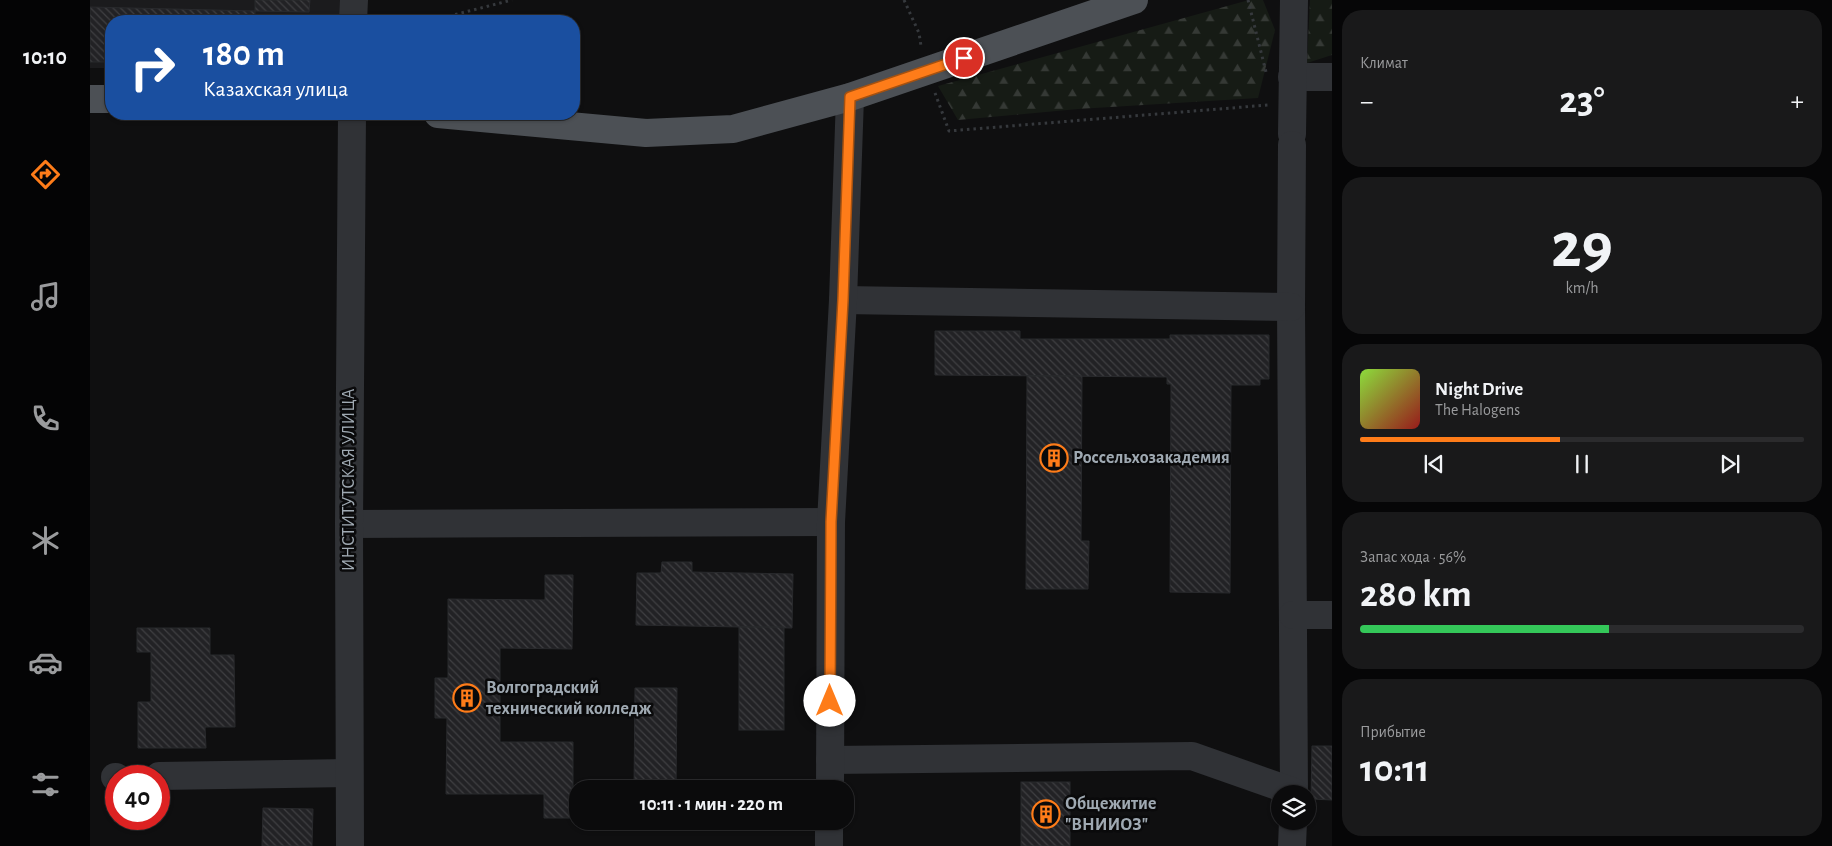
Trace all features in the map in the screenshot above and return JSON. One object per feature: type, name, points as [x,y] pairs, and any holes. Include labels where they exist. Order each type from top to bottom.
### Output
[{"type":"main road","points":[[504,120],[646,133],[733,129],[850,97],[1134,0]]},
{"type":"main road","points":[[90,99],[105,99]]},
{"type":"street","points":[[353,15],[354,0]]},
{"type":"street","points":[[1294,0],[1280,76],[1292,104],[1291,306],[1294,785]]},
{"type":"street","points":[[1280,76],[1332,77]]},
{"type":"street","points":[[830,780],[831,522],[843,300],[850,97]]},
{"type":"street","name":"ИНСТИТУТСКАЯ УЛИЦА","points":[[350,846],[348,524],[352,120]]},
{"type":"street","points":[[843,300],[1291,306]]},
{"type":"street","points":[[348,524],[831,522]]},
{"type":"street","points":[[1293,615],[1332,615]]},
{"type":"street","points":[[830,760],[1192,756],[1272,785]]},
{"type":"street","points":[[170,776],[349,773]]},
{"type":"street","points":[[829,830],[829,846]]},
{"type":"street","points":[[1292,846],[1293,830]]},
{"type":"path","points":[[453,15],[512,0]]},
{"type":"path","points":[[904,0],[919,33],[927,71],[949,131],[1292,104]]},
{"type":"path","points":[[1248,0],[1280,76]]},
{"type":"shaded area","points":[[90,0],[344,0],[343,15],[105,15],[105,68],[90,68]]},
{"type":"green space","points":[[1249,0],[1263,0],[1275,30],[1258,98],[1078,109],[958,120],[938,86]]},
{"type":"green space","points":[[1310,0],[1332,0],[1332,55],[1307,63]]},
{"type":"building","points":[[255,0],[310,0],[309,12],[255,11]]},
{"type":"building","points":[[90,7],[255,11],[255,15],[105,15],[105,62],[90,62]]},
{"type":"building","points":[[935,331],[1020,331],[1020,339],[1170,339],[1170,335],[1269,335],[1269,379],[1260,379],[1260,385],[1231,385],[1230,593],[1170,592],[1171,384],[1167,384],[1167,377],[935,375]]},
{"type":"building","name":"Россельхозакадемия","points":[[1027,376],[1082,376],[1081,541],[1089,541],[1088,589],[1026,589]]},
{"type":"building","points":[[662,562],[692,562],[692,572],[793,574],[792,628],[636,625],[637,573],[661,573]]},
{"type":"building","name":"Волгоградский технический колледж","points":[[545,575],[573,575],[572,649],[500,648],[500,742],[573,742],[573,780],[569,780],[569,818],[544,818],[544,794],[446,794],[447,718],[435,718],[435,678],[448,678],[448,599],[545,600]]},
{"type":"building","points":[[739,627],[784,627],[784,730],[739,730]]},
{"type":"building","points":[[137,628],[210,628],[210,655],[234,655],[235,727],[205,727],[206,748],[138,748],[138,702],[151,702],[151,652],[137,652]]},
{"type":"building","points":[[635,688],[677,688],[676,780],[634,780]]},
{"type":"building","points":[[1312,746],[1332,746],[1332,800],[1316,799],[1316,785],[1311,785]]},
{"type":"building","name":"Общежитие \"ВНИИОЗ\"","points":[[1021,782],[1070,782],[1070,846],[1021,846]]},
{"type":"building","points":[[263,808],[313,809],[312,846],[262,846]]},
{"type":"place","name":"Россельхозакадемия","points":[[1054,458]]},
{"type":"place","name":"Волгоградский технический колледж","points":[[467,698]]},
{"type":"place","name":"Общежитие \"ВНИИОЗ\"","points":[[1046,814]]},
{"type":"route","points":[[830,701],[831,522],[843,300],[850,97],[964,58]]}]
